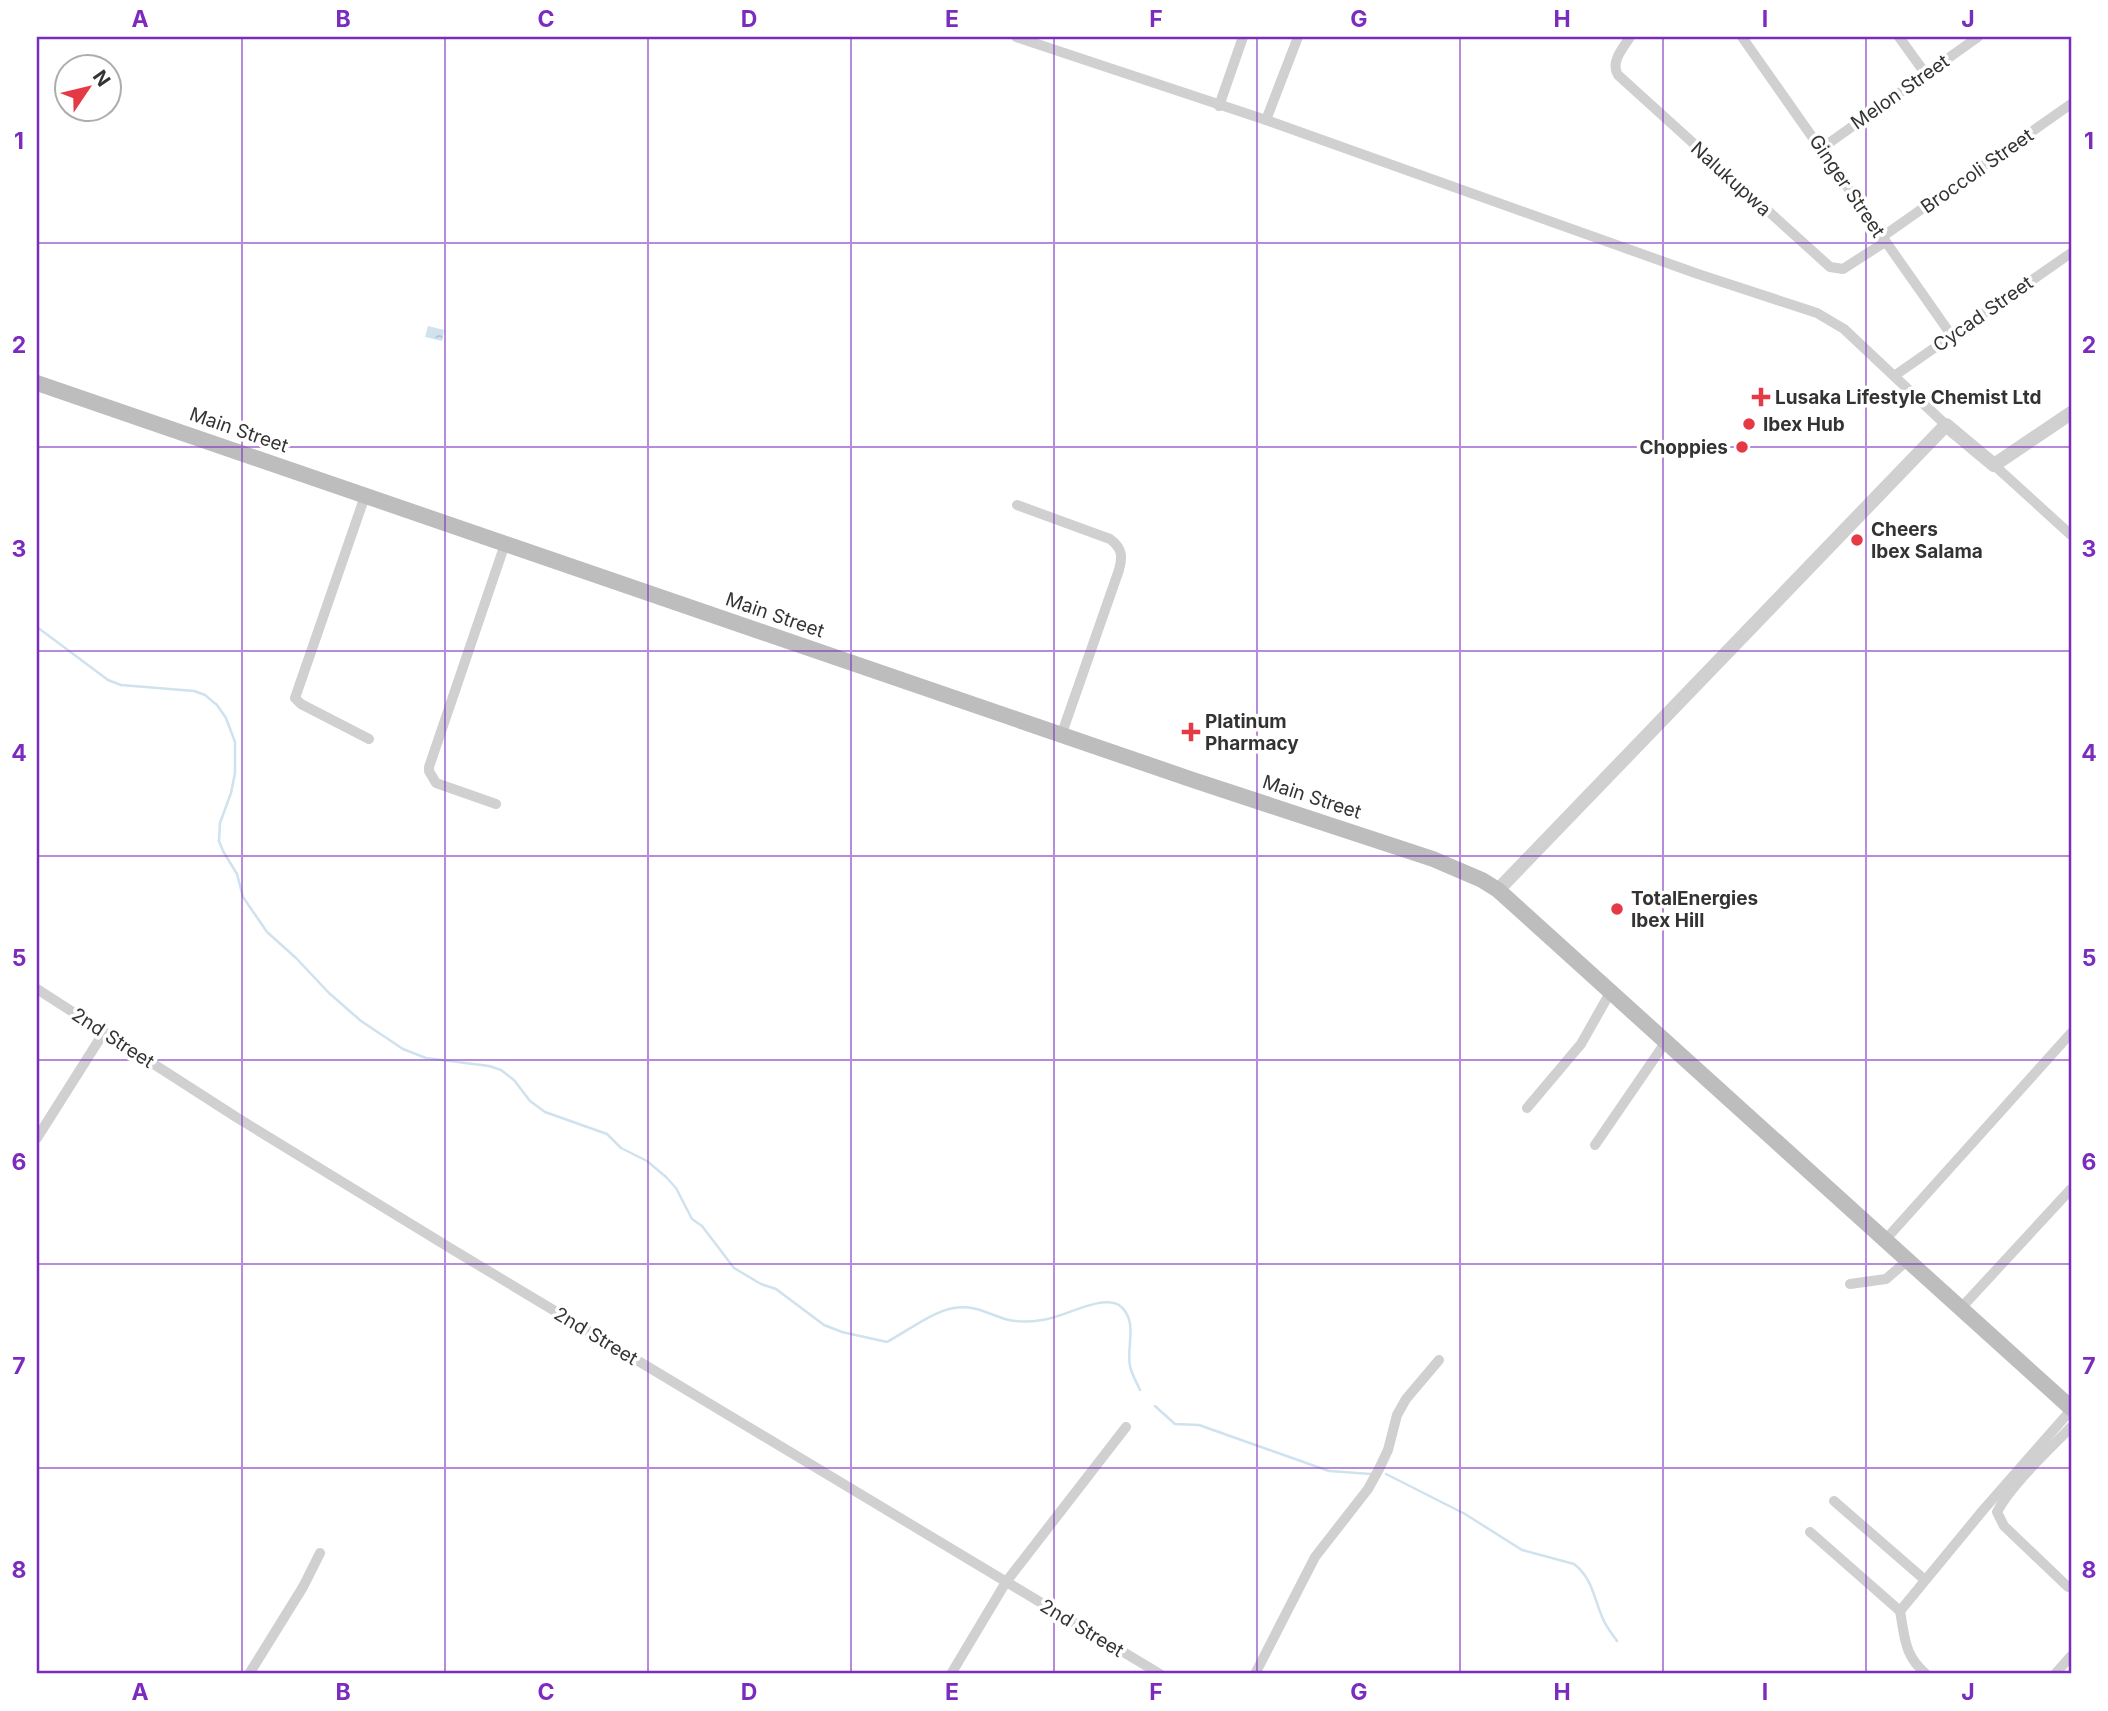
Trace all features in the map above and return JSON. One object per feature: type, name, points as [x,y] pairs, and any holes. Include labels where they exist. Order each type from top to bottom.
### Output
[{"type":"main road","name":"Main Street","points":[[37,383],[1433,859],[1482,880],[1498,890],[1667,1040],[2071,1409]]},
{"type":"street","points":[[1016,37],[1031,39],[1698,274],[1817,313],[1844,329],[1946,425],[2071,535]]},
{"type":"street","points":[[1219,106],[1243,37]]},
{"type":"street","points":[[1266,120],[1298,37]]},
{"type":"street","name":"Nalukupwa","points":[[1630,37],[1615,63],[1618,75],[1830,267],[1843,269],[1884,240]]},
{"type":"street","name":"Ginger Street","points":[[1742,37],[1952,335]]},
{"type":"street","points":[[1899,37],[1925,74]]},
{"type":"street","name":"Melon Street","points":[[1822,148],[1978,37]]},
{"type":"street","name":"Broccoli Street","points":[[1884,240],[2071,104]]},
{"type":"street","name":"Cycad Street","points":[[1894,376],[2071,253]]},
{"type":"street","points":[[1994,465],[2071,413]]},
{"type":"street","points":[[1498,890],[1946,425]]},
{"type":"street","points":[[365,496],[295,698],[301,704],[369,739]]},
{"type":"street","points":[[1017,505],[1110,539],[1118,545],[1122,553],[1119,570],[1062,733]]},
{"type":"street","points":[[496,804],[436,783],[429,771],[505,544]]},
{"type":"street","name":"2nd Street","points":[[37,989],[236,1117],[455,1251],[1160,1674]]},
{"type":"street","points":[[1527,1108],[1581,1044],[1611,991]]},
{"type":"street","points":[[37,1138],[104,1032]]},
{"type":"street","points":[[1886,1240],[2071,1032]]},
{"type":"street","points":[[1595,1145],[1667,1040]]},
{"type":"street","points":[[1962,1307],[2071,1189]]},
{"type":"street","points":[[1850,1284],[1886,1279],[1908,1260]]},
{"type":"street","points":[[1255,1674],[1315,1557],[1373,1479],[1388,1450],[1397,1415],[1406,1399],[1438,1360]]},
{"type":"street","points":[[1900,1611],[2071,1409]]},
{"type":"street","points":[[951,1674],[1006,1582],[1126,1427]]},
{"type":"street","points":[[2068,1587],[2004,1526],[1997,1512],[2025,1476],[2071,1427]]},
{"type":"street","points":[[1834,1501],[1925,1580]]},
{"type":"street","points":[[1810,1532],[1900,1611],[1905,1643],[1911,1660],[1926,1674]]},
{"type":"street","points":[[249,1674],[303,1587],[320,1553]]},
{"type":"street","points":[[2055,1674],[2071,1656]]},
{"type":"water","points":[[428,326],[444,330],[442,341],[425,337]]},
{"type":"waterway","points":[[37,627],[108,680],[121,685],[194,691],[205,695],[217,705],[226,718],[235,742],[235,773],[220,823],[219,841],[237,874],[243,897],[267,932],[361,1021],[403,1049],[426,1058],[501,1070],[514,1080],[530,1101],[545,1112],[607,1134],[621,1148],[647,1161],[666,1177],[676,1188],[692,1219],[702,1226],[734,1268],[761,1284],[776,1289],[824,1325],[887,1342],[929,1317],[954,1308],[974,1309],[1014,1321],[1038,1321],[1092,1304],[1112,1302],[1119,1305],[1129,1318],[1130,1366],[1140,1390]]},
{"type":"waterway","points":[[1155,1406],[1175,1424],[1199,1425],[1329,1471],[1371,1474]]},
{"type":"waterway","points":[[1386,1474],[1465,1514],[1522,1550],[1574,1564],[1586,1577],[1601,1615],[1617,1641]]},
{"type":"place","name":"Lusaka Lifestyle Chemist Ltd","points":[[1761,397]]},
{"type":"place","name":"Ibex Hub","points":[[1749,424]]},
{"type":"place","name":"Choppies","points":[[1742,447]]},
{"type":"place","name":"Cheers Ibex Salama","points":[[1857,540]]},
{"type":"place","name":"Platinum Pharmacy","points":[[1191,732]]},
{"type":"place","name":"TotalEnergies Ibex Hill","points":[[1617,909]]}]
